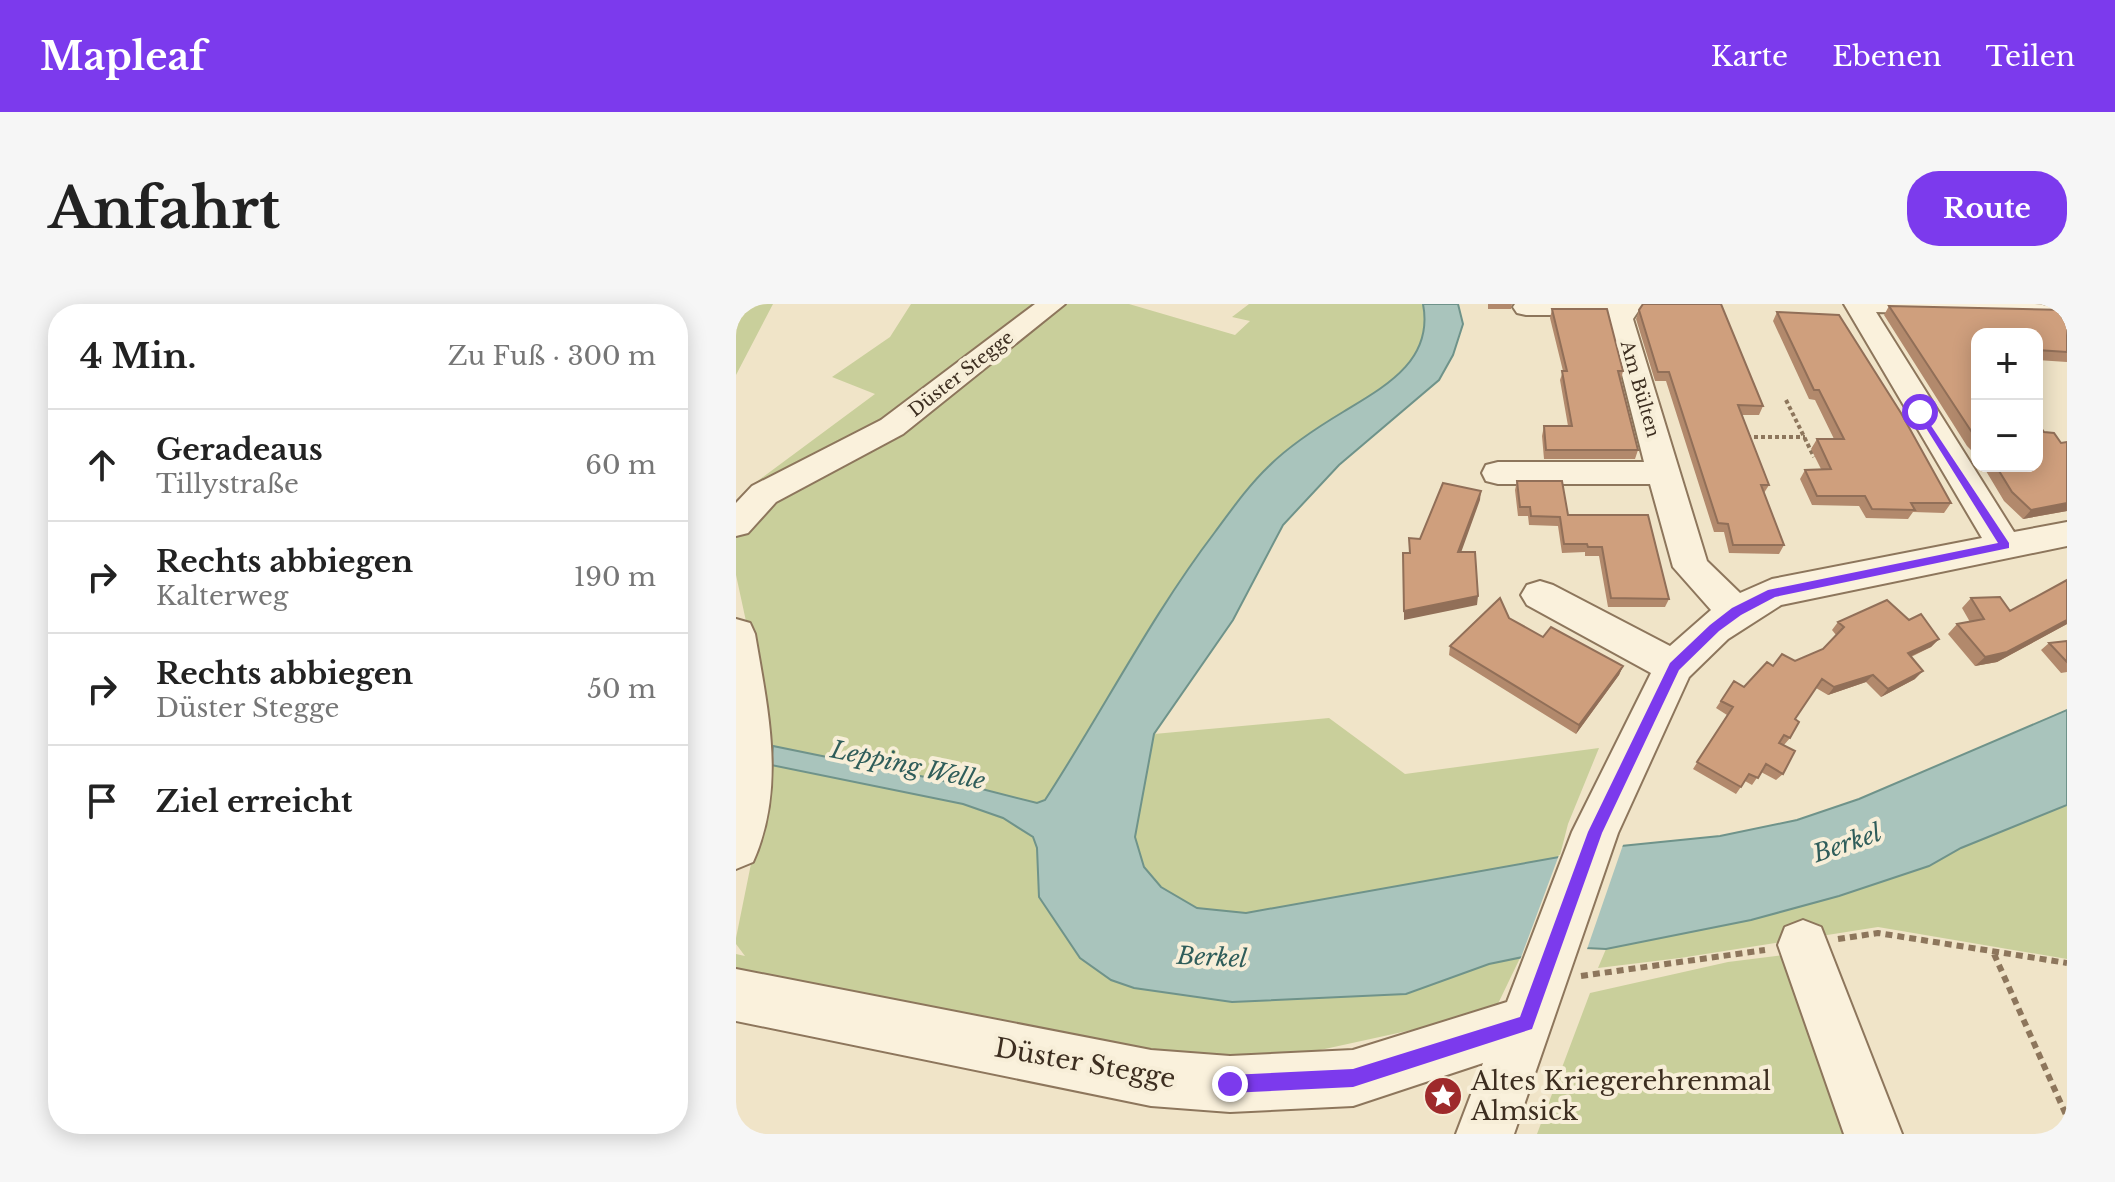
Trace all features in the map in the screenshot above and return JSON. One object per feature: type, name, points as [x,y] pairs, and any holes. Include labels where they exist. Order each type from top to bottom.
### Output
[{"type":"street","name":"Düster Stegge","points":[[736,524],[750,493],[868,441],[913,412],[1052,304]]},
{"type":"street","points":[[1857,304],[2005,546]]},
{"type":"street","points":[[1863,304],[2067,309]]},
{"type":"street","name":"Am Bülten","points":[[1526,307],[1628,306]]},
{"type":"street","name":"Am Bülten","points":[[1628,306],[1619,319],[1691,567],[1736,612]]},
{"type":"street","points":[[1498,473],[1664,473]]},
{"type":"street","points":[[1485,1134],[1595,832],[1674,667],[1714,628],[1772,593],[2067,534]]},
{"type":"street","points":[[1540,595],[1674,667]]},
{"type":"street","points":[[736,634],[745,708],[751,726],[751,776],[736,847]]},
{"type":"street","points":[[1803,945],[1873,1134]]},
{"type":"street","name":"Düster Stegge","points":[[736,995],[1105,1070],[1151,1078],[1230,1084],[1353,1078],[1526,1023]]},
{"type":"path","points":[[1786,400],[1814,457]]},
{"type":"path","points":[[1744,437],[1805,437]]},
{"type":"path","points":[[1993,953],[2067,1117]]},
{"type":"green space","points":[[736,304],[773,304],[736,375]]},
{"type":"green space","points":[[911,304],[1047,304],[906,413],[777,483],[755,483],[875,394],[832,377],[890,337]]},
{"type":"green space","points":[[1060,304],[1129,304],[1235,335],[1250,321],[1232,317],[1249,304],[1423,304],[1425,324],[1414,357],[1403,370],[1374,393],[1295,444],[1254,483],[1180,582],[1046,799],[1037,803],[773,746],[736,575],[736,531],[751,512]]},
{"type":"green space","points":[[1329,718],[1405,774],[1599,748],[1568,824],[1559,859],[1246,913],[1197,908],[1161,887],[1144,867],[1135,837],[1154,734]]},
{"type":"green space","points":[[771,765],[963,804],[1003,818],[1033,836],[1037,848],[1039,897],[1080,958],[1111,980],[1489,964],[1521,956],[1494,1012],[1311,1052],[1212,1060],[1131,1057],[736,977],[736,954],[745,956],[736,944],[736,938]]},
{"type":"green space","points":[[2067,805],[2067,959],[1878,927],[1598,968],[1606,949],[1751,920],[1839,896],[1929,866],[1961,848]]},
{"type":"green space","points":[[1823,950],[1899,1134],[1537,1134],[1590,993],[1728,962]]},
{"type":"water","name":"Berkel","points":[[1423,304],[1458,304],[1463,324],[1453,355],[1439,380],[1339,465],[1283,525],[1233,620],[1154,734],[1135,837],[1144,867],[1161,887],[1197,908],[1246,913],[1621,846],[1720,836],[1797,820],[1859,799],[2067,710],[2067,805],[1961,848],[1929,866],[1839,896],[1751,920],[1606,949],[1586,948],[1586,944],[1489,964],[1406,994],[1232,1002],[1134,988],[1111,980],[1080,958],[1039,897],[1037,848],[1033,837],[1003,818],[963,804],[771,765],[773,746],[1037,803],[1045,800],[1148,630],[1234,506],[1286,451],[1374,393],[1402,370],[1421,341]]},
{"type":"pier","points":[[1624,842],[1586,952],[1582,949],[1520,960],[1559,855]]},
{"type":"building","points":[[1643,304],[1721,304],[1763,406],[1738,405],[1769,485],[1761,485],[1784,545],[1733,545],[1728,524],[1718,523],[1669,372],[1658,372],[1639,310]]},
{"type":"building","points":[[1889,306],[2067,310],[2067,352],[2043,350],[2043,328],[1971,328],[1971,431]]},
{"type":"building","points":[[1552,309],[1607,309],[1623,371],[1618,371],[1638,450],[1546,450],[1544,426],[1572,426],[1562,371],[1567,371]]},
{"type":"building","points":[[1777,312],[1839,315],[1901,413],[1951,503],[1911,503],[1915,510],[1872,509],[1865,496],[1817,496],[1805,470],[1831,469],[1817,439],[1844,439],[1819,390],[1814,390]]},
{"type":"building","points":[[2043,431],[2054,433],[2061,443],[2067,442],[2067,503],[2031,510],[2012,492],[2000,472],[2043,472]]},
{"type":"building","points":[[1517,481],[1562,481],[1568,515],[1648,515],[1669,599],[1611,598],[1602,547],[1564,544],[1560,517],[1531,516],[1530,507],[1520,507]]},
{"type":"building","points":[[1443,483],[1481,491],[1458,552],[1475,552],[1478,596],[1404,611],[1403,553],[1410,553],[1409,538],[1420,539]]},
{"type":"building","points":[[2067,580],[2067,620],[2007,652],[1985,657],[1957,624],[1984,619],[1971,598],[2000,597],[2010,611]]},
{"type":"building","points":[[1500,598],[1509,618],[1543,637],[1551,627],[1623,666],[1579,725],[1450,646]]},
{"type":"building","points":[[1887,600],[1909,620],[1921,614],[1939,639],[1908,653],[1923,671],[1888,689],[1873,675],[1834,687],[1822,679],[1795,719],[1799,722],[1790,738],[1784,735],[1779,743],[1795,751],[1783,774],[1766,764],[1758,778],[1749,774],[1741,787],[1697,762],[1733,707],[1721,701],[1734,681],[1744,687],[1767,662],[1773,666],[1782,654],[1795,661],[1823,649],[1844,627],[1838,622]]},
{"type":"building","points":[[2067,641],[2067,662],[2049,643]]},
{"type":"place","name":"Altes Kriegerehrenmal Almsick","points":[[1443,1096]]},
{"type":"route","points":[[1230,1084],[1353,1078],[1526,1023],[1595,832],[1674,667],[1714,628],[1772,593],[2005,546],[1920,412]]},
{"type":"water label","name":"Lepping Welle","points":[[908,765]]}]
